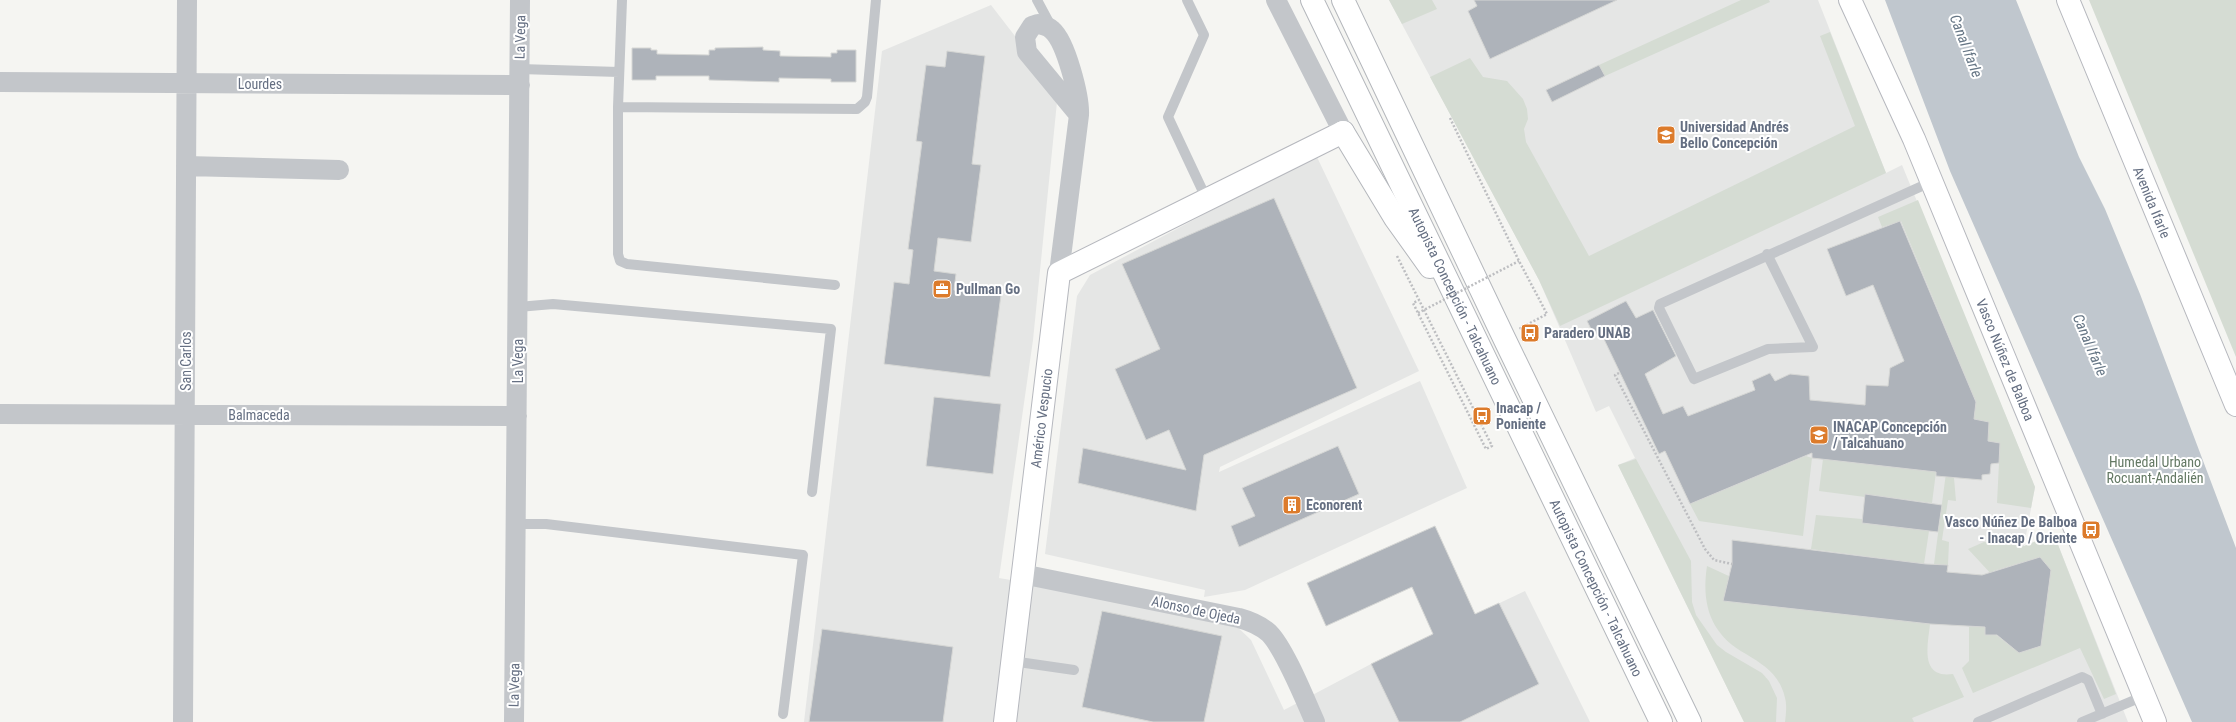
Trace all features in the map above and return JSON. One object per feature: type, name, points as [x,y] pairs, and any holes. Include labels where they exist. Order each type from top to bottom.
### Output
[{"type":"street","name":"San Carlos","points":[[183,722],[187,0]]},
{"type":"street","name":"La Vega","points":[[514,722],[518,416],[520,0]]},
{"type":"street","points":[[1276,0],[1343,132],[1395,218],[1460,305]]},
{"type":"street","name":"Autopista Concepción - Talcahuano","points":[[1312,0],[1661,722]]},
{"type":"street","name":"Autopista Concepción - Talcahuano","points":[[1343,0],[1504,338],[1690,722]]},
{"type":"street","name":"Vasco Núñez de Balboa","points":[[1850,0],[1914,139],[2155,722]]},
{"type":"street","name":"Avenida Ifarle","points":[[2068,0],[2236,405]]},
{"type":"street","points":[[1052,30],[1038,24],[1032,26],[1025,37],[1027,52],[1079,115]]},
{"type":"street","name":"Américo Vespucio","points":[[1005,722],[1079,115],[1077,91],[1058,37],[1052,30]]},
{"type":"street","name":"Lourdes","points":[[0,82],[186,83],[520,77]]},
{"type":"street","points":[[1059,273],[1343,132]]},
{"type":"street","points":[[186,166],[339,170]]},
{"type":"street","name":"Balmaceda","points":[[0,414],[518,416]]},
{"type":"street","name":"Alonso de Ojeda","points":[[1022,574],[1239,618],[1256,624],[1270,634],[1280,648],[1315,722]]},
{"type":"lane","points":[[622,0],[618,106],[618,254],[620,261],[627,264],[835,285]]},
{"type":"lane","points":[[618,106],[857,109],[865,102],[867,97],[876,0]]},
{"type":"lane","points":[[1037,0],[1052,30]]},
{"type":"lane","points":[[1187,0],[1204,35],[1168,117],[1207,200]]},
{"type":"lane","points":[[520,77],[619,72]]},
{"type":"lane","points":[[1767,254],[1812,347],[1768,349],[1694,379],[1659,308],[1660,304],[1767,254],[1931,182]]},
{"type":"lane","points":[[518,307],[553,304],[831,329],[812,492]]},
{"type":"lane","points":[[516,524],[546,524],[803,555],[783,714]]},
{"type":"lane","points":[[1012,661],[1074,670]]},
{"type":"lane","points":[[1978,722],[2082,677],[2088,680],[2102,714]]},
{"type":"lane","points":[[2082,722],[2144,696]]},
{"type":"path","points":[[1450,118],[1519,261],[1547,314],[1504,338]]},
{"type":"path","points":[[1394,251],[1419,300],[1492,446],[1486,449],[1413,303],[1419,300]]},
{"type":"path","points":[[1418,313],[1519,261]]},
{"type":"path","points":[[1619,373],[1615,375],[1705,549],[1714,560],[1732,564]]},
{"type":"shaded area","name":"INACAP Concepción / Talcahuano","points":[[1389,0],[1818,0],[1886,173],[1902,165],[2035,487],[2024,546],[2047,537],[2055,537],[2128,722],[1744,722],[1618,465],[1635,458],[1609,406],[1596,412],[1539,280]]},
{"type":"shaded area","points":[[1389,0],[1432,0],[1437,9],[1402,24]]},
{"type":"shaded area","points":[[1741,0],[1769,0],[1770,2],[1605,76],[1599,65]]},
{"type":"shaded area","points":[[2089,0],[2236,0],[2236,357]]},
{"type":"shaded area","points":[[991,5],[1058,92],[1033,340],[999,578],[1228,618],[1251,640],[1284,710],[1371,664],[1525,591],[1590,722],[804,722],[882,51]]},
{"type":"shaded area","points":[[1830,32],[1886,173],[1560,326],[1539,280],[1430,77],[1470,58],[1483,77],[1507,81],[1523,99],[1527,109],[1528,119],[1524,129],[1526,142],[1589,256],[1855,126],[1820,36]]},
{"type":"shaded area","points":[[1316,155],[1419,371],[1220,467],[1219,472],[1420,381],[1467,488],[1245,590],[1204,597],[1205,590],[1045,554],[1077,296],[1090,275]]},
{"type":"shaded area","points":[[1918,200],[2035,487],[2031,508],[1997,503],[2000,443],[1988,441],[1989,422],[1974,419],[1976,402],[1901,221],[1882,227],[1878,217]]},
{"type":"shaded area","points":[[1806,456],[1812,458],[1803,536],[1699,521],[1690,504]]},
{"type":"shaded area","points":[[1636,459],[1691,561],[1692,602],[1696,615],[1717,645],[1762,673],[1769,681],[1777,698],[1776,722],[1744,722],[1618,465]]},
{"type":"shaded area","points":[[1823,459],[1936,472],[1932,503],[1865,494],[1865,497],[1819,491]]},
{"type":"shaded area","points":[[1946,473],[1954,478],[1956,501],[1948,500],[1942,540],[1949,542],[1948,565],[1934,564]]},
{"type":"shaded area","points":[[1816,515],[1862,519],[1862,523],[1929,531],[1924,564],[1811,549]]},
{"type":"shaded area","points":[[2047,537],[2055,537],[2116,694],[2104,699],[2080,648],[1973,693],[1962,668],[1969,661],[1969,627],[1985,627],[1985,635],[1990,635],[1991,631],[2019,653],[2041,646],[2051,570],[2040,557],[1993,571],[1993,576],[1968,549],[1984,542],[2024,546]]},
{"type":"shaded area","points":[[1707,566],[1731,577],[1930,624],[1927,650],[1930,666],[1935,671],[1942,674],[1953,674],[1964,697],[1912,718],[1914,722],[1785,722],[1786,701],[1783,690],[1775,677],[1765,667],[1724,638],[1711,618],[1707,606],[1706,594]]},
{"type":"water","name":"Humedal Urbano Rocuant-Andalién","points":[[1885,0],[2016,0],[2079,157],[2105,209],[2140,294],[2236,548],[2236,722],[2192,722],[1950,171]]},
{"type":"building","points":[[1474,0],[1617,0],[1490,59],[1468,11],[1477,6]]},
{"type":"building","points":[[763,47],[763,50],[780,51],[780,56],[831,57],[831,53],[837,53],[837,50],[856,50],[856,82],[831,82],[831,79],[779,78],[779,82],[709,80],[709,76],[656,76],[656,80],[632,80],[632,48],[651,48],[651,50],[657,50],[657,54],[709,55],[709,50],[715,50],[715,48]]},
{"type":"building","points":[[947,51],[985,56],[972,164],[981,165],[971,242],[938,238],[934,271],[956,274],[954,290],[1001,295],[990,377],[884,364],[894,282],[909,284],[913,250],[908,249],[922,142],[916,141],[926,65],[945,67]]},
{"type":"building","points":[[1599,65],[1605,76],[1552,102],[1546,90]]},
{"type":"building","points":[[1274,198],[1357,388],[1204,455],[1196,511],[1078,483],[1083,448],[1186,470],[1169,430],[1146,440],[1115,369],[1160,349],[1122,264]]},
{"type":"building","points":[[1900,221],[1976,402],[1974,419],[1989,422],[1988,441],[2000,443],[1999,463],[1991,464],[1990,474],[1982,475],[1982,480],[1936,476],[1936,472],[1812,458],[1812,453],[1690,504],[1665,451],[1659,454],[1601,333],[1594,335],[1587,321],[1626,301],[1636,318],[1653,310],[1676,356],[1645,374],[1663,414],[1683,406],[1688,416],[1755,390],[1752,381],[1770,373],[1775,381],[1790,374],[1809,376],[1810,400],[1865,405],[1866,385],[1888,386],[1890,368],[1904,361],[1873,285],[1846,296],[1827,249]]},
{"type":"building","points":[[934,397],[1001,404],[993,474],[926,466]]},
{"type":"building","name":"Econorent","points":[[1338,446],[1359,494],[1239,547],[1231,526],[1255,516],[1242,488]]},
{"type":"building","points":[[1865,494],[1942,505],[1938,532],[1862,523]]},
{"type":"building","points":[[1435,526],[1475,614],[1499,603],[1539,684],[1460,722],[1399,722],[1371,664],[1433,634],[1412,587],[1326,626],[1307,583]]},
{"type":"building","points":[[1732,540],[1926,564],[1948,565],[1947,572],[1982,575],[2040,557],[2051,570],[2041,646],[2019,653],[1997,635],[1985,635],[1985,627],[1930,624],[1723,601],[1732,564]]},
{"type":"building","points":[[1102,611],[1222,636],[1204,722],[1153,722],[1082,707]]},
{"type":"building","points":[[822,629],[953,647],[943,722],[809,722]]},
{"type":"place","name":"Universidad Andrés Bello Concepción","points":[[1666,135]]},
{"type":"place","name":"Pullman Go","points":[[942,289]]},
{"type":"place","name":"Paradero UNAB","points":[[1530,333]]},
{"type":"place","name":"Inacap / Poniente","points":[[1482,416]]},
{"type":"place","name":"INACAP Concepción / Talcahuano","points":[[1819,435]]},
{"type":"place","name":"Econorent","points":[[1292,505]]},
{"type":"place","name":"Vasco Núñez De Balboa - Inacap / Oriente","points":[[2091,530]]},
{"type":"water label","name":"Canal Ifarle","points":[[1966,46]]},
{"type":"water label","name":"Canal Ifarle","points":[[2090,345]]}]
